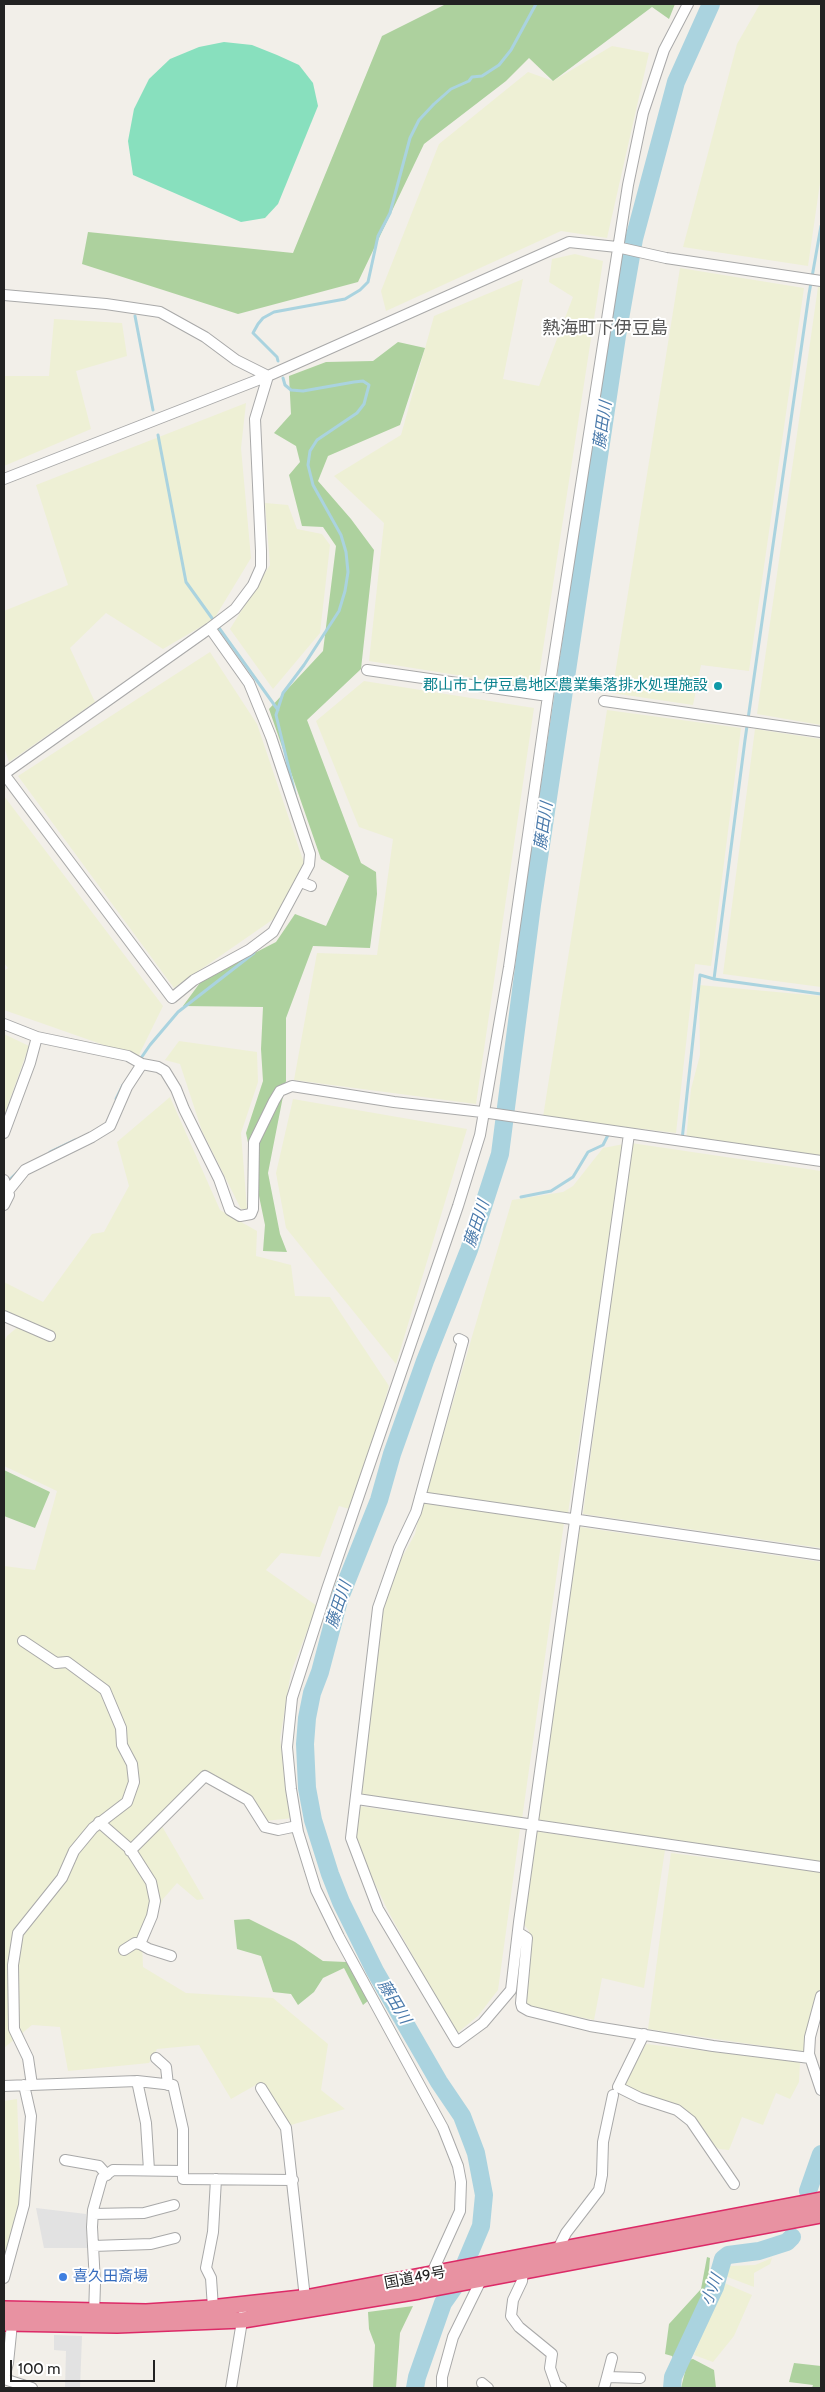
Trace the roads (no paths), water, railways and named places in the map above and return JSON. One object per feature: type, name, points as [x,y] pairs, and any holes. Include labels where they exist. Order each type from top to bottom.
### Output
[{"type":"highway","name":"国道49号","points":[[481,2274],[557,2251],[821,2200]]},
{"type":"highway","name":"国道49号","points":[[8,2324],[94,2319],[213,2308],[305,2298],[481,2274],[523,2271],[821,2214]]},
{"type":"highway","name":"国道49号","points":[[4,2309],[94,2319],[244,2320],[431,2280]]},
{"type":"street","points":[[431,2280],[460,2211],[461,2182],[458,2166],[443,2128],[339,1937],[316,1890],[297,1826],[287,1747],[292,1698],[324,1597],[458,1206],[480,1135],[482,1112],[509,967],[548,696],[617,247],[634,149],[664,50],[688,4]]},
{"type":"street","points":[[4,479],[268,376],[569,242],[617,247],[666,258],[821,281]]},
{"type":"street","points":[[4,295],[106,304],[160,312],[205,337],[236,360],[268,376]]},
{"type":"street","points":[[210,628],[249,682],[271,737],[310,854],[309,865],[306,884],[273,932],[249,950],[194,980],[172,998],[4,774],[210,628],[235,609],[253,585],[261,566],[255,419],[268,376]]},
{"type":"street","points":[[367,670],[548,696]]},
{"type":"street","points":[[604,701],[821,732]]},
{"type":"street","points":[[4,1024],[37,1037],[119,1054],[142,1064],[158,1067],[168,1076],[219,1179],[230,1210],[240,1216],[251,1214],[253,1209],[254,1142],[280,1091],[292,1086],[356,1094],[394,1102],[482,1112],[821,1161]]},
{"type":"street","points":[[4,1133],[30,1063],[37,1037]]},
{"type":"street","points":[[8,1191],[25,1170],[92,1138],[110,1126],[127,1087],[142,1064]]},
{"type":"street","points":[[459,1339],[463,1341],[420,1497],[412,1523],[399,1548],[378,1608],[351,1838],[378,1909],[457,2042],[483,2023],[511,1990],[532,1825],[629,1134]]},
{"type":"street","points":[[4,1180],[8,1191],[8,1200],[4,1205]]},
{"type":"street","points":[[4,1316],[50,1336]]},
{"type":"street","points":[[420,1497],[821,1555]]},
{"type":"street","points":[[4,2278],[24,2206],[31,2116],[28,2058],[14,2029],[13,1964],[18,1933],[62,1878],[74,1851],[99,1822],[127,1802],[134,1782],[132,1764],[122,1745],[121,1728],[105,1690],[67,1662],[56,1663],[23,1641]]},
{"type":"street","points":[[130,1851],[205,1776],[248,1800],[265,1827],[278,1830],[297,1826]]},
{"type":"street","points":[[357,1799],[821,1867]]},
{"type":"street","points":[[99,1822],[130,1851],[151,1882],[155,1893],[152,1916],[140,1944]]},
{"type":"street","points":[[519,1933],[527,1938],[522,2008],[590,2026],[712,2046],[810,2058]]},
{"type":"street","points":[[124,1950],[135,1943],[149,1950],[171,1956]]},
{"type":"street","points":[[821,1996],[810,2037],[810,2058],[821,2090]]},
{"type":"street","points":[[644,2034],[618,2087],[640,2098],[677,2110],[691,2121],[728,2178],[734,2184]]},
{"type":"street","points":[[156,2058],[166,2066],[168,2085]]},
{"type":"street","points":[[137,2081],[146,2123],[148,2170]]},
{"type":"street","points":[[4,2086],[137,2081],[173,2085],[183,2129],[184,2179],[292,2180]]},
{"type":"street","points":[[261,2088],[286,2128],[305,2298]]},
{"type":"street","points":[[557,2251],[566,2233],[599,2190],[602,2175],[603,2142],[613,2095]]},
{"type":"street","points":[[65,2160],[99,2166],[107,2175]]},
{"type":"street","points":[[94,2319],[93,2214],[102,2178],[113,2170],[183,2171]]},
{"type":"street","points":[[213,2308],[211,2278],[206,2268],[212,2232],[216,2179]]},
{"type":"street","points":[[93,2214],[144,2213],[174,2205]]},
{"type":"street","points":[[93,2246],[151,2244],[175,2238]]},
{"type":"street","points":[[523,2271],[522,2281],[513,2300],[511,2316],[519,2328],[552,2354],[550,2368],[556,2385],[561,2388]]},
{"type":"street","points":[[442,2388],[442,2377],[453,2337],[481,2274]]},
{"type":"street","points":[[231,2388],[244,2320],[244,2304]]},
{"type":"street","points":[[8,2324],[8,2382],[32,2388]]},
{"type":"street","points":[[604,2388],[612,2358]]},
{"type":"street","points":[[607,2377],[640,2378]]},
{"type":"waterway","points":[[278,361],[277,357],[253,333],[258,324],[263,318],[274,312],[345,299],[360,290],[368,282],[378,236],[390,213],[410,138],[419,120],[451,89],[469,81],[472,77],[482,76],[499,65],[511,50],[536,4]]},
{"type":"waterway","name":"藤田川","points":[[415,2388],[417,2377],[443,2303],[457,2283],[481,2226],[484,2195],[476,2153],[462,2116],[439,2082],[375,1971],[341,1902],[330,1874],[313,1820],[307,1788],[305,1744],[307,1718],[312,1693],[320,1672],[339,1600],[379,1500],[392,1454],[425,1361],[469,1250],[500,1154],[532,905],[617,336],[634,239],[676,82],[711,4]]},
{"type":"waterway","points":[[714,979],[745,740],[809,294],[821,226]]},
{"type":"waterway","points":[[135,316],[153,410]]},
{"type":"waterway","points":[[283,378],[285,385],[291,390],[303,391],[363,381],[369,385],[364,404],[357,413],[317,440],[310,451],[308,465],[313,485],[341,535],[346,552],[348,572],[339,611],[304,665],[283,693],[276,715],[295,794]]},
{"type":"waterway","points":[[158,435],[186,582],[278,710]]},
{"type":"waterway","points":[[139,1061],[178,1012],[254,953]]},
{"type":"waterway","points":[[682,1140],[700,975],[714,979],[821,994]]},
{"type":"waterway","points":[[116,1099],[123,1085]]},
{"type":"waterway","points":[[521,1197],[551,1191],[573,1177],[588,1152],[603,1145],[609,1133]]},
{"type":"waterway","points":[[50,1152],[75,1140]]},
{"type":"waterway","points":[[7,1182],[19,1171]]},
{"type":"waterway","name":"小川","points":[[808,2191],[821,2154]]},
{"type":"waterway","name":"小川","points":[[672,2388],[673,2377],[715,2287],[723,2259],[728,2255],[759,2251],[787,2242],[792,2237]]},
{"type":"place","name":"郡山市上伊豆島地区農業集落排水処理施設","points":[[718,686]]},
{"type":"place","name":"喜久田斎場","points":[[63,2277]]},
{"type":"district","name":"熱海町下伊豆島","points":[[605,329]]}]
